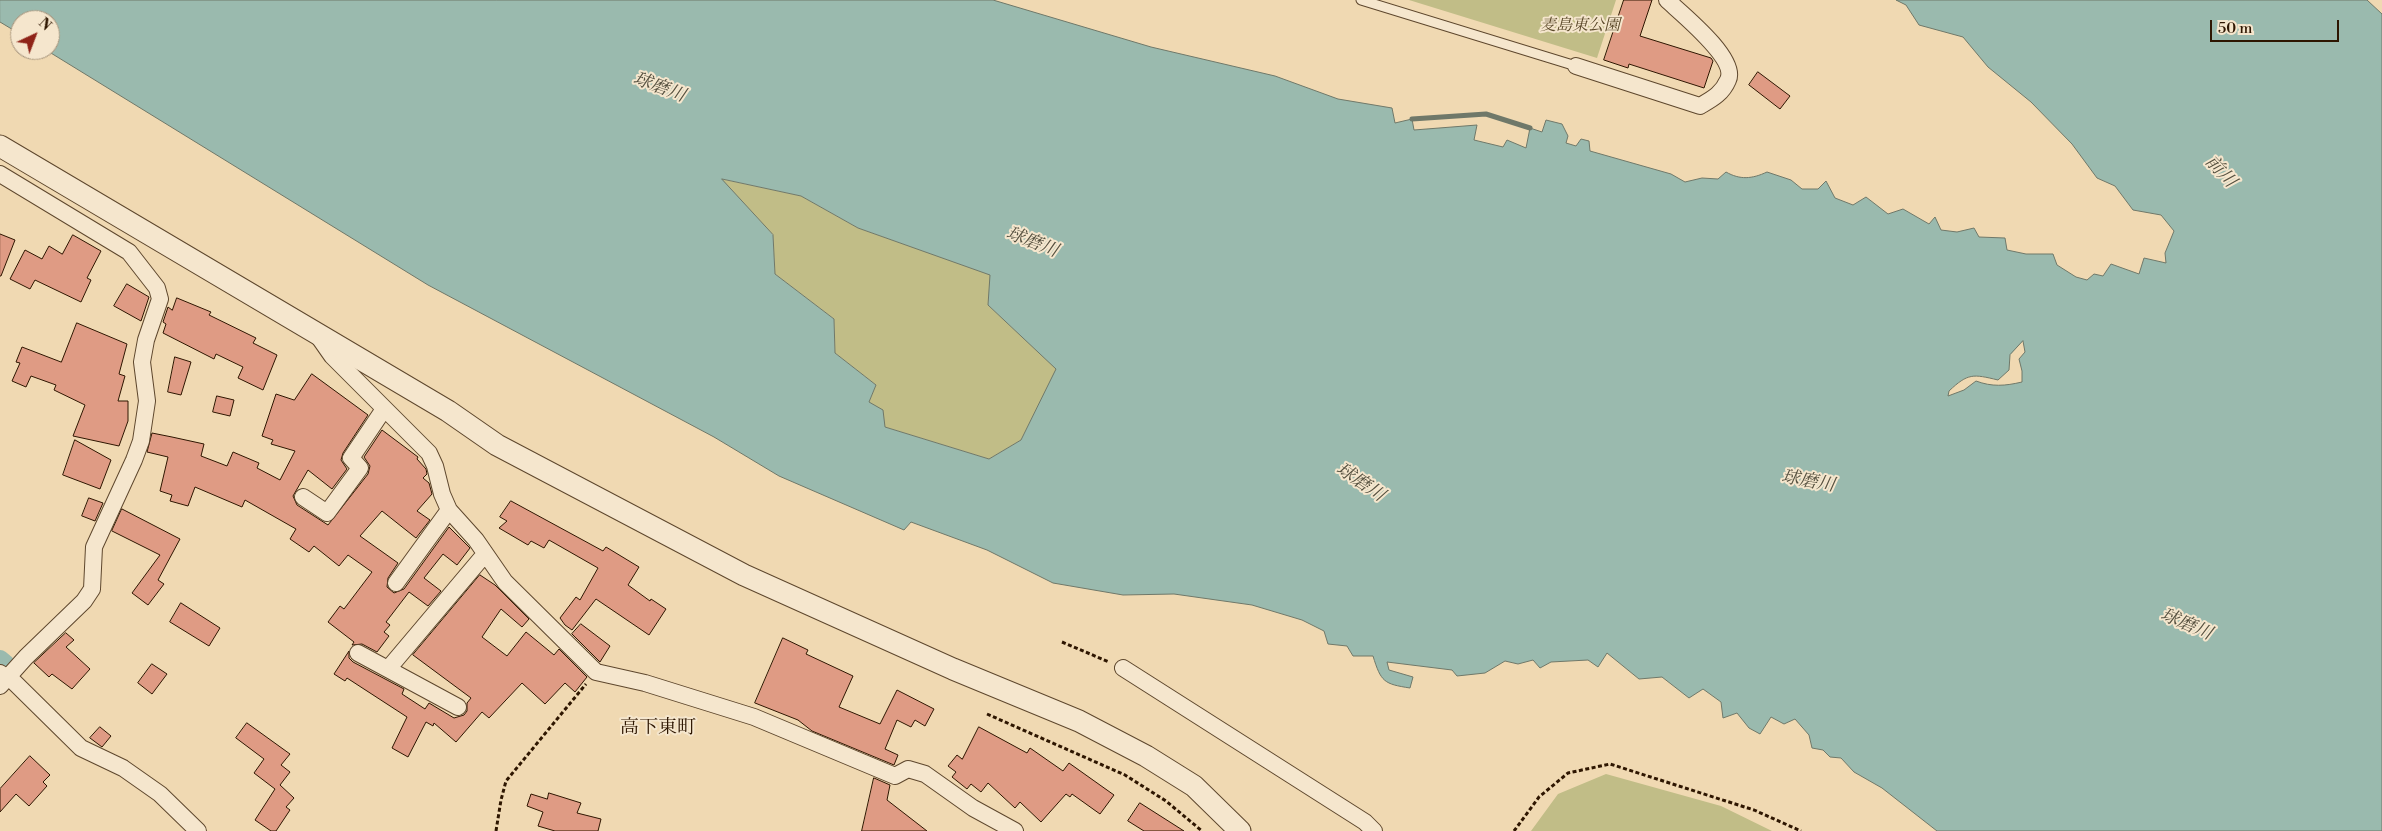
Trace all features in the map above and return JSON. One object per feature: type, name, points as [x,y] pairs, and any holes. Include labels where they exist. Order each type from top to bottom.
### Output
[{"type":"street","points":[[1576,66],[1700,106],[1718,96],[1729,79],[1728,65],[1708,38],[1667,0]]},
{"type":"street","points":[[0,146],[448,411],[497,444],[744,575],[944,666],[1079,721],[1146,756],[1194,786],[1240,831]]},
{"type":"street","points":[[0,174],[129,252],[157,288],[160,299],[146,340],[142,362],[146,401],[141,441],[94,547],[92,589],[84,601],[2,679]]},
{"type":"street","points":[[317,334],[332,356],[429,453],[435,466],[442,494],[450,510],[505,582],[596,672],[645,683],[754,717],[895,776],[908,769],[924,774],[973,808],[1014,831]]},
{"type":"street","points":[[303,497],[327,513],[360,468],[351,458],[384,409]]},
{"type":"street","points":[[396,583],[450,510]]},
{"type":"street","points":[[388,669],[485,554]]},
{"type":"street","points":[[358,653],[458,707]]},
{"type":"street","points":[[1123,668],[1365,822],[1374,831]]},
{"type":"street","points":[[2,679],[14,682],[81,748],[123,768],[160,794],[185,816],[198,831]]},
{"type":"lane","points":[[1361,0],[1576,66]]},
{"type":"path","points":[[1062,642],[1123,668]]},
{"type":"path","points":[[496,831],[506,781],[596,672]]},
{"type":"path","points":[[988,714],[1125,775],[1166,801],[1202,831]]},
{"type":"path","points":[[1514,831],[1539,797],[1568,773],[1610,764],[1754,810],[1801,831]]},
{"type":"green space","name":"麦島東公園","points":[[1409,0],[1616,0],[1597,58]]},
{"type":"green space","points":[[721,179],[801,196],[858,228],[991,275],[988,305],[1057,369],[1021,440],[989,459],[885,427],[869,402],[876,385],[835,353],[834,319],[775,274],[773,235]]},
{"type":"green space","points":[[1606,774],[1721,806],[1772,831],[1531,831],[1558,794]]},
{"type":"water","points":[[0,0],[993,0],[1151,47],[1275,76],[1338,99],[1392,108],[1395,123],[1412,119],[1414,130],[1477,125],[1474,140],[1503,147],[1507,140],[1526,148],[1530,128],[1542,132],[1546,120],[1562,124],[1568,136],[1566,143],[1576,146],[1581,139],[1589,141],[1590,151],[1671,174],[1685,182],[1702,178],[1718,179],[1726,172],[1746,178],[1767,172],[1791,180],[1802,189],[1818,189],[1826,181],[1835,198],[1853,205],[1866,197],[1888,214],[1903,209],[1929,224],[1935,217],[1941,230],[1957,232],[1974,228],[1979,237],[2005,238],[2007,250],[2026,254],[2053,254],[2057,265],[2076,277],[2087,280],[2094,274],[2103,276],[2111,264],[2139,274],[2144,258],[2166,263],[2165,253],[2174,231],[2161,215],[2133,210],[2115,186],[2097,178],[2072,144],[2031,102],[1988,67],[1963,37],[1919,25],[1906,5],[1896,0],[2367,0],[2382,14],[2382,831],[1937,831],[1882,788],[1854,772],[1841,758],[1830,757],[1823,750],[1812,748],[1809,735],[1795,719],[1784,724],[1771,717],[1760,734],[1749,728],[1737,713],[1723,718],[1721,702],[1703,689],[1689,698],[1662,677],[1639,679],[1607,653],[1598,667],[1588,660],[1551,662],[1540,668],[1533,660],[1518,664],[1505,661],[1485,673],[1457,676],[1452,670],[1387,662],[1389,670],[1413,677],[1410,688],[1394,685],[1385,680],[1381,676],[1373,656],[1353,656],[1347,646],[1328,644],[1324,631],[1302,620],[1252,605],[1174,594],[1123,595],[1053,583],[987,550],[911,522],[904,530],[779,476],[714,437],[428,285],[60,59],[60,10],[10,10],[10,28],[0,22]],"holes":[[[722,179],[801,196],[858,228],[990,275],[988,305],[1056,369],[1021,440],[989,459],[885,427],[883,410],[869,402],[876,385],[835,353],[834,319],[775,274],[773,235]],[[2023,341],[2025,352],[2019,359],[2022,382],[1999,385],[1976,381],[1964,390],[1948,396],[1949,391],[1961,381],[1971,376],[1998,380],[2009,370],[2010,355]]]},
{"type":"building","points":[[1624,0],[1652,0],[1640,36],[1711,58],[1713,61],[1704,88],[1629,64],[1628,68],[1604,60]]},
{"type":"building","points":[[1758,72],[1790,96],[1780,109],[1749,85]]},
{"type":"building","points":[[0,234],[15,240],[1,276],[0,276]]},
{"type":"building","points":[[73,235],[101,251],[87,278],[91,280],[81,302],[35,280],[30,289],[10,279],[25,250],[42,259],[49,246],[62,254]]},
{"type":"building","points":[[127,284],[149,297],[141,321],[114,306]]},
{"type":"building","points":[[177,298],[211,312],[209,315],[256,338],[253,343],[277,355],[263,390],[238,378],[243,367],[216,354],[214,359],[163,333],[166,324],[163,322],[168,307],[172,310]]},
{"type":"building","points":[[77,323],[127,344],[119,374],[125,376],[118,401],[128,401],[128,421],[119,446],[73,436],[85,405],[54,390],[56,385],[31,376],[26,387],[12,381],[20,363],[16,362],[22,347],[61,362]]},
{"type":"building","points":[[175,357],[191,362],[181,395],[168,392]]},
{"type":"building","points":[[312,374],[368,415],[343,453],[341,460],[347,469],[332,489],[308,470],[293,496],[297,505],[328,525],[368,474],[370,466],[364,457],[382,430],[418,457],[417,459],[426,469],[427,474],[423,478],[429,483],[432,494],[417,511],[430,520],[416,538],[382,511],[360,536],[398,563],[388,578],[387,587],[394,593],[404,589],[449,527],[470,548],[457,565],[443,554],[424,578],[441,591],[428,606],[409,592],[386,622],[390,625],[384,632],[389,636],[377,652],[362,644],[352,645],[354,642],[328,622],[340,606],[344,609],[372,572],[348,555],[339,566],[314,546],[309,552],[290,539],[296,529],[245,500],[242,507],[195,487],[188,506],[170,501],[172,495],[160,491],[168,457],[147,452],[152,433],[172,437],[204,444],[201,456],[227,466],[233,452],[259,463],[257,468],[280,480],[295,451],[271,444],[273,440],[262,436],[276,394],[294,400]]},
{"type":"building","points":[[217,396],[234,400],[230,416],[213,412]]},
{"type":"building","points":[[75,440],[111,460],[100,489],[63,475]]},
{"type":"building","points":[[89,498],[103,503],[95,521],[82,516]]},
{"type":"building","points":[[511,501],[603,551],[606,547],[639,567],[628,585],[650,601],[651,599],[666,609],[649,635],[596,599],[572,630],[565,625],[560,618],[576,597],[580,600],[598,568],[549,540],[544,548],[531,541],[528,545],[499,528],[507,521],[500,517]]},
{"type":"building","points":[[122,509],[180,539],[158,580],[164,584],[148,605],[132,593],[160,555],[112,531]]},
{"type":"building","points":[[480,575],[495,585],[529,619],[522,627],[501,609],[482,637],[507,656],[526,632],[554,655],[559,649],[587,677],[575,692],[565,683],[545,704],[522,683],[489,718],[482,712],[456,742],[434,723],[433,726],[426,722],[408,757],[392,748],[407,717],[347,678],[345,681],[334,674],[349,651],[349,658],[353,662],[404,689],[402,694],[425,709],[429,703],[454,718],[464,715],[467,711],[467,703],[471,698],[413,655]]},
{"type":"building","points":[[181,603],[220,628],[209,646],[170,622]]},
{"type":"building","points":[[581,624],[610,646],[600,662],[572,634]]},
{"type":"building","points":[[66,633],[74,640],[66,647],[90,669],[72,689],[52,674],[49,677],[34,663]]},
{"type":"building","points":[[783,638],[808,650],[806,654],[853,676],[839,707],[880,724],[897,690],[934,709],[925,726],[915,720],[911,727],[897,720],[885,749],[898,755],[894,765],[812,731],[798,720],[755,703]]},
{"type":"building","points":[[152,664],[167,674],[152,694],[138,683]]},
{"type":"building","points":[[247,723],[290,754],[281,765],[290,772],[280,785],[294,798],[286,807],[290,810],[276,831],[271,831],[255,820],[275,789],[254,773],[264,759],[236,738]]},
{"type":"building","points":[[100,727],[111,736],[102,747],[90,738]]},
{"type":"building","points":[[979,727],[1027,753],[1030,748],[1063,771],[1069,763],[1114,795],[1100,814],[1072,794],[1070,797],[1066,794],[1041,822],[1020,802],[1015,808],[988,783],[981,792],[971,784],[967,789],[952,777],[956,772],[948,766],[957,755],[962,759]]},
{"type":"building","points":[[30,756],[50,775],[43,782],[47,786],[29,806],[16,794],[0,812],[0,789]]},
{"type":"building","points":[[874,778],[890,785],[887,800],[927,831],[862,831]]},
{"type":"building","points":[[549,793],[581,803],[577,813],[601,819],[598,831],[555,831],[538,826],[543,812],[527,806],[531,794],[547,799]]},
{"type":"building","points":[[1140,803],[1184,831],[1144,831],[1128,821]]},
{"type":"waterway","points":[[1412,119],[1486,114],[1530,128]]},
{"type":"waterway","points":[[0,659],[6,664]]},
{"type":"district","name":"高下東町","points":[[658,728]]},
{"type":"water label","name":"球磨川","points":[[659,88]]},
{"type":"water label","name":"前川","points":[[2220,172]]},
{"type":"water label","name":"球磨川","points":[[1032,243]]},
{"type":"water label","name":"球磨川","points":[[1808,482]]},
{"type":"water label","name":"球磨川","points":[[1360,483]]},
{"type":"water label","name":"球磨川","points":[[2186,625]]}]
